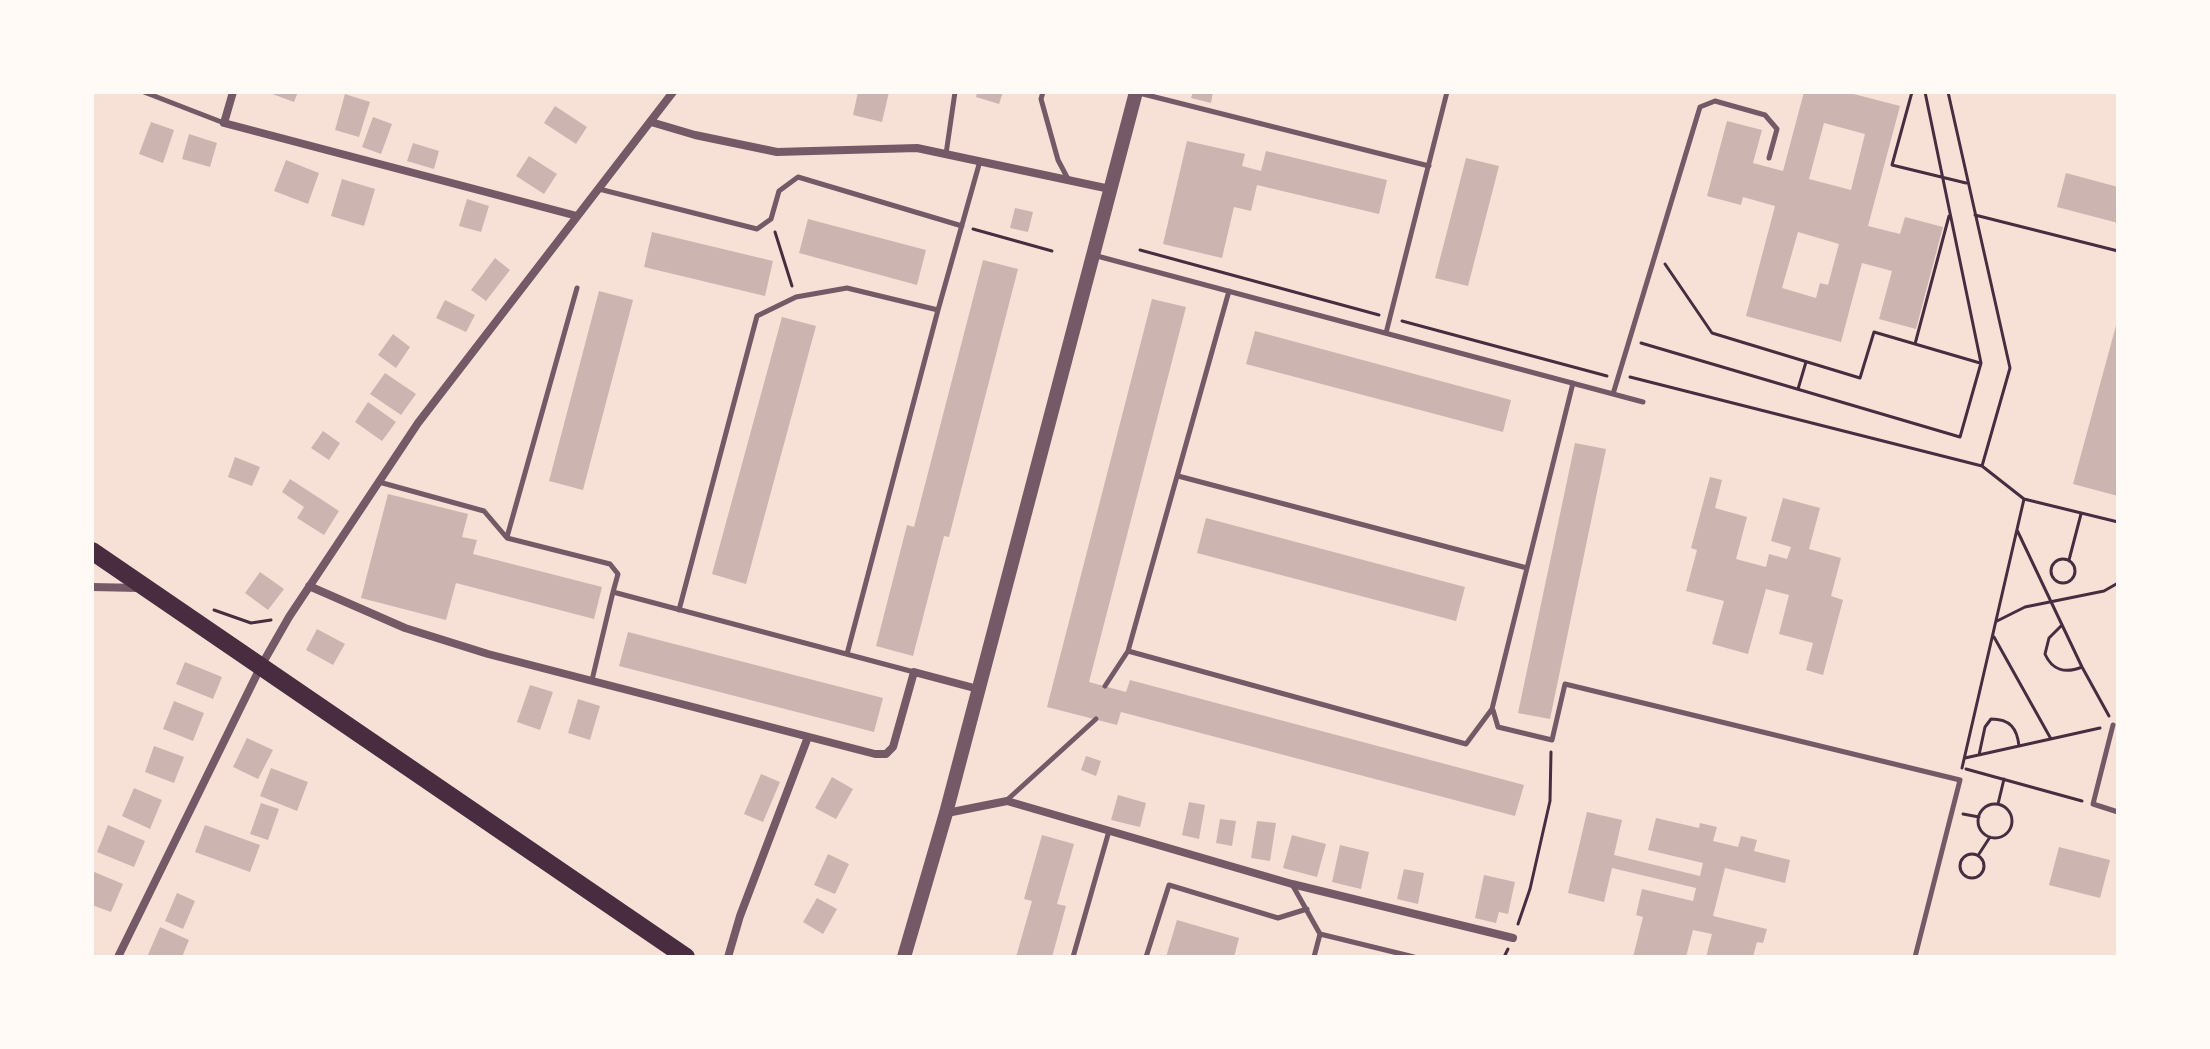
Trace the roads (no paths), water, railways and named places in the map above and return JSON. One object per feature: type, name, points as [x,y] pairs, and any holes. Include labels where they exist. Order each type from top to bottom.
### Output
[{"type":"highway","points":[[92,551],[686,957]]},
{"type":"street","points":[[233,92],[224,123],[577,216]]},
{"type":"street","points":[[904,957],[946,813],[1136,92]]},
{"type":"street","points":[[118,957],[261,666],[289,617],[418,423],[669,95]]},
{"type":"street","points":[[651,122],[695,135],[777,152],[917,148],[1110,189]]},
{"type":"street","points":[[309,586],[405,628],[488,654],[875,754],[886,754],[893,747],[914,672],[978,689]]},
{"type":"street","points":[[92,587],[146,589]]},
{"type":"street","points":[[728,957],[740,916],[808,737]]},
{"type":"street","points":[[946,813],[1007,801],[1292,884],[1513,938]]},
{"type":"lane","points":[[144,92],[224,123]]},
{"type":"lane","points":[[946,154],[955,92]]},
{"type":"lane","points":[[1043,92],[1041,99],[1058,160],[1068,180]]},
{"type":"lane","points":[[1136,92],[1429,166]]},
{"type":"lane","points":[[1386,333],[1447,92]]},
{"type":"lane","points":[[1613,394],[1700,107],[1715,101],[1765,115],[1777,129],[1769,158]]},
{"type":"lane","points":[[847,654],[980,161]]},
{"type":"lane","points":[[598,189],[757,229],[771,219],[779,191],[798,177],[962,226]]},
{"type":"lane","points":[[1092,254],[1643,402]]},
{"type":"lane","points":[[507,538],[577,288]]},
{"type":"lane","points":[[679,610],[757,316],[796,297],[847,288],[938,310]]},
{"type":"lane","points":[[1105,686],[1128,651],[1229,291]]},
{"type":"lane","points":[[1128,651],[1466,744],[1492,709],[1573,383]]},
{"type":"lane","points":[[1178,476],[1527,568]]},
{"type":"lane","points":[[378,482],[484,511],[507,538],[610,564],[618,574],[592,681]]},
{"type":"lane","points":[[613,592],[914,672]]},
{"type":"lane","points":[[1492,709],[1498,727],[1552,740],[1565,684],[1960,780],[1915,957]]},
{"type":"lane","points":[[1007,801],[1096,719]]},
{"type":"lane","points":[[2113,725],[2093,804],[2118,812]]},
{"type":"lane","points":[[1073,957],[1109,830]]},
{"type":"lane","points":[[1292,884],[1320,934],[1314,957]]},
{"type":"lane","points":[[1146,957],[1169,885],[1278,918],[1307,909]]},
{"type":"lane","points":[[1320,934],[1414,957]]}]
